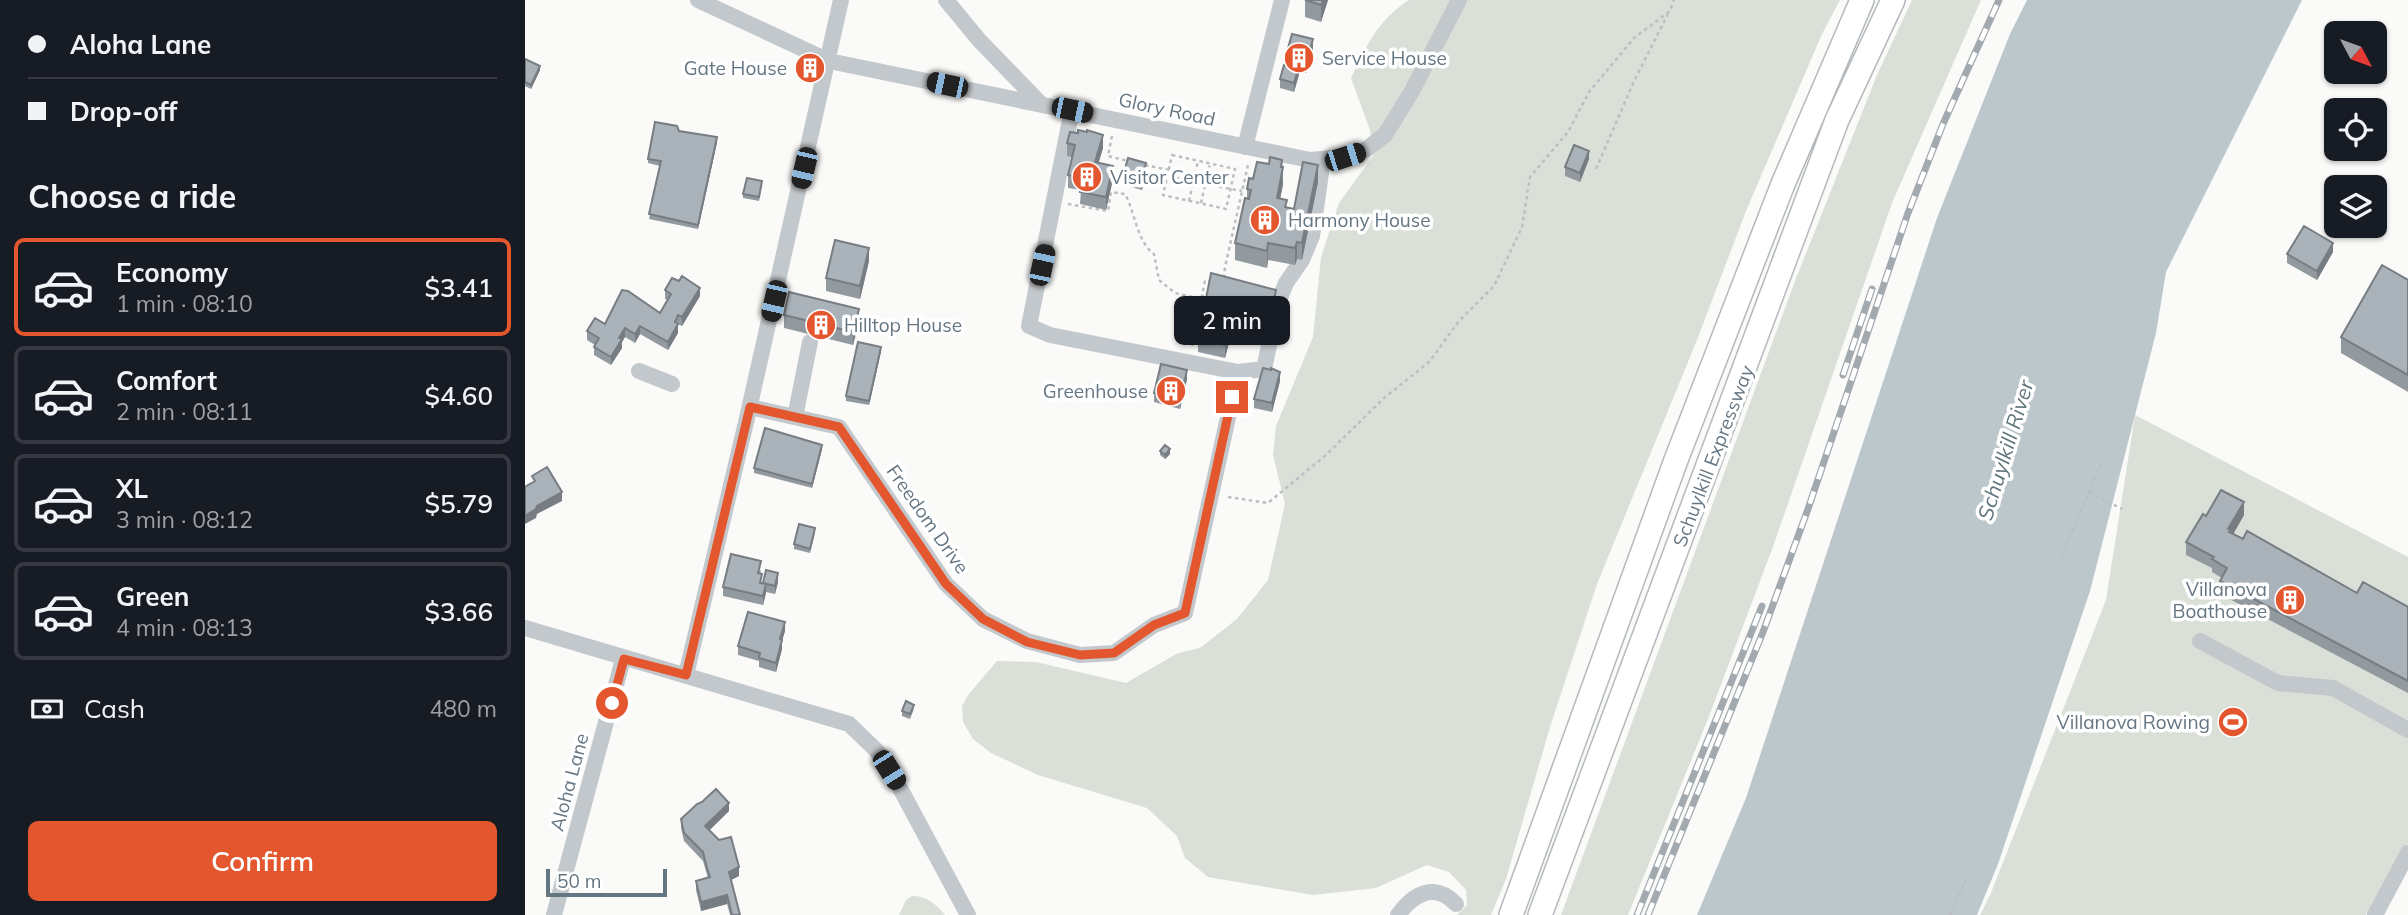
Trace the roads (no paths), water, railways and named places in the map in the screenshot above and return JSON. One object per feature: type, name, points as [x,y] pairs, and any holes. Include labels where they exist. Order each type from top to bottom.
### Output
[{"type":"highway","name":"Schuylkill Expressway","points":[[1511,915],[1676,460],[1783,184],[1862,0]]},
{"type":"highway","name":"Schuylkill Expressway","points":[[1540,915],[1837,120],[1893,0]]},
{"type":"street","name":"Glory Road","points":[[698,0],[829,61],[1310,160],[1345,157],[1365,150],[1385,135],[1412,91],[1459,0]]},
{"type":"street","points":[[686,675],[750,407],[841,0]]},
{"type":"street","points":[[946,0],[979,40],[1041,105]]},
{"type":"street","points":[[1249,147],[1282,0]]},
{"type":"street","points":[[1072,110],[1029,326],[1050,335],[1238,372],[1263,369],[1278,303],[1312,236],[1323,159]]},
{"type":"street","points":[[795,418],[810,342]]},
{"type":"street","points":[[639,371],[671,384]]},
{"type":"street","name":"Freedom Drive","points":[[750,407],[839,427],[946,584],[983,619],[1027,642],[1080,655],[1114,653],[1154,625],[1185,613],[1238,372]]},
{"type":"street","points":[[525,628],[849,724],[877,751],[968,915]]},
{"type":"street","points":[[2200,641],[2278,683],[2333,688],[2408,730]]},
{"type":"street","name":"Aloha Lane","points":[[554,915],[624,659]]},
{"type":"street","points":[[2375,915],[2408,853]]},
{"type":"street","points":[[1398,915],[1410,903],[1428,892],[1446,893],[1456,904]]},
{"type":"water","name":"Schuylkill River","points":[[2027,0],[2302,0],[2166,272],[2156,333],[2090,591],[1998,864],[1977,915],[1697,915],[1746,798],[1937,218],[2010,34]]},
{"type":"railway","points":[[1648,915],[1763,632],[1808,509],[1908,213],[1943,124],[1999,0]]},
{"type":"railway","points":[[1843,375],[1872,289]]},
{"type":"railway","points":[[1637,915],[1762,606]]},
{"type":"place","name":"Service House","points":[[1299,58]]},
{"type":"place","name":"Gate House","points":[[810,68]]},
{"type":"place","name":"Visitor Center","points":[[1087,177]]},
{"type":"place","name":"Harmony House","points":[[1265,220]]},
{"type":"place","name":"Hilltop House","points":[[821,325]]},
{"type":"place","name":"Greenhouse","points":[[1171,391]]},
{"type":"place","name":"Villanova Boathouse","points":[[2290,600]]},
{"type":"place","name":"Villanova Rowing","points":[[2233,722]]}]
